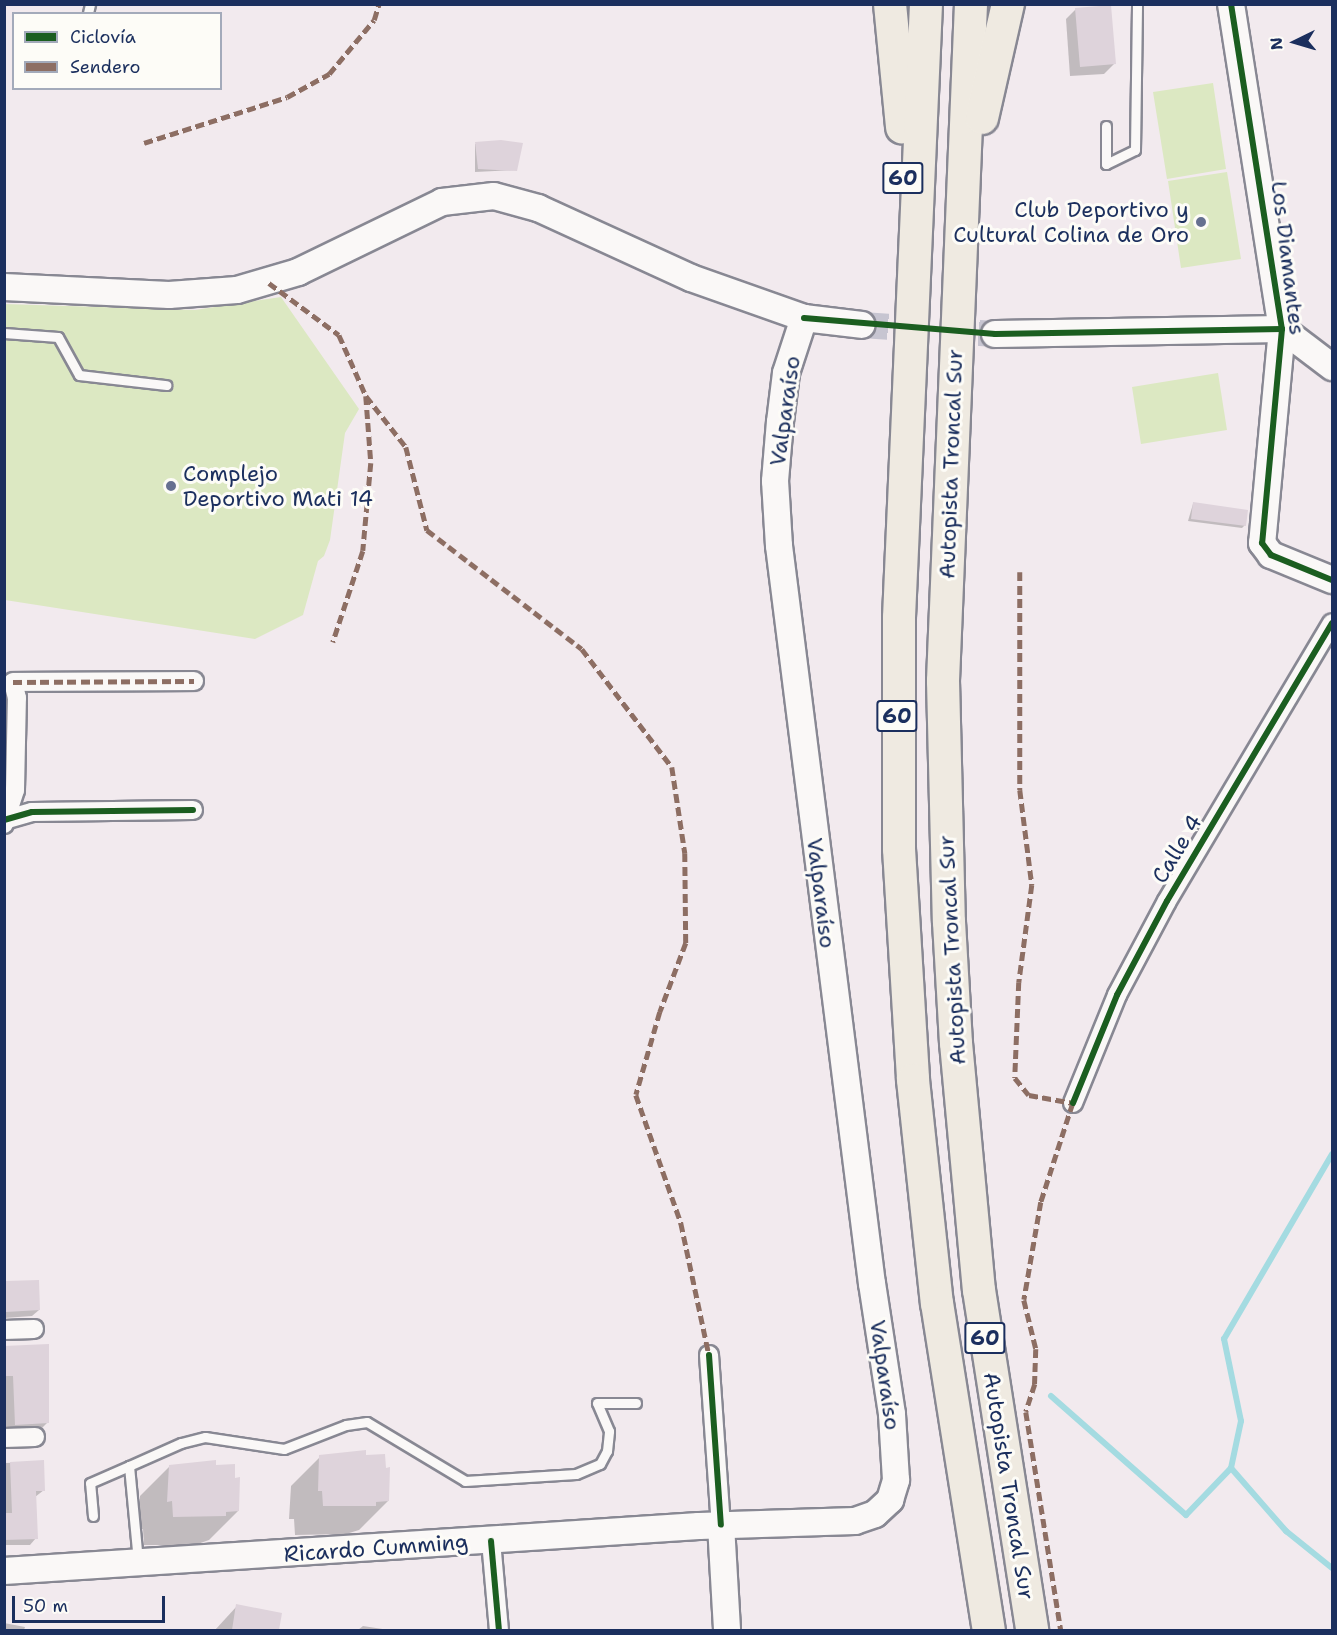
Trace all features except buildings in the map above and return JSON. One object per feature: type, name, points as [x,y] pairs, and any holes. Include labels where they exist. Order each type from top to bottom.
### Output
[{"type":"highway","name":"Autopista Troncal Sur","points":[[890,4],[901,103],[908,352]]},
{"type":"highway","name":"Autopista Troncal Sur","points":[[926,4],[908,352],[897,734],[904,964],[937,1303],[989,1630]]},
{"type":"highway","name":"Autopista Troncal Sur","points":[[970,4],[958,264],[944,681],[949,922],[959,1088],[979,1290],[1032,1630]]},
{"type":"highway","name":"Autopista Troncal Sur","points":[[958,264],[989,75],[1008,4]]},
{"type":"main road","name":"Los Diamantes","points":[[1231,4],[1282,329],[1262,543],[1271,555],[1332,580]]},
{"type":"main road","points":[[4,287],[169,295],[237,290],[298,272],[442,202],[494,196],[524,202],[691,278],[804,318],[862,325]]},
{"type":"main road","name":"Valparaíso","points":[[804,318],[786,373],[780,422],[775,481],[779,546],[870,1272],[892,1414],[896,1470]]},
{"type":"main road","points":[[995,334],[1282,329],[1332,367]]},
{"type":"main road","name":"Ricardo Cumming","points":[[4,1571],[721,1525],[866,1519],[890,1500],[896,1470]]},
{"type":"main road","points":[[721,1525],[727,1630]]},
{"type":"street","name":"Calle 4","points":[[1073,1103],[1117,995],[1167,901],[1332,624]]},
{"type":"street","points":[[5,821],[15,790],[17,698],[9,679],[194,681]]},
{"type":"street","points":[[5,821],[32,812],[193,810]]},
{"type":"street","points":[[4,1330],[34,1329]]},
{"type":"street","points":[[709,1355],[721,1525]]},
{"type":"street","points":[[4,1438],[35,1437]]},
{"type":"street","points":[[491,1541],[499,1630]]},
{"type":"lane","points":[[1106,126],[1106,164],[1135,150],[1137,4]]},
{"type":"lane","points":[[4,333],[58,337],[79,375],[166,386]]},
{"type":"lane","points":[[93,1516],[90,1484],[181,1443],[206,1437],[285,1449],[346,1425],[367,1422],[465,1481],[576,1474],[600,1464],[607,1450],[609,1431],[597,1403],[636,1403]]},
{"type":"lane","points":[[129,1466],[138,1564]]},
{"type":"green space","points":[[1213,83],[1226,169],[1167,179],[1153,92]]},
{"type":"green space","points":[[1227,172],[1241,259],[1181,268],[1168,181]]},
{"type":"green space","name":"Complejo Deportivo Mati 14","points":[[281,297],[359,409],[345,433],[330,540],[324,556],[318,561],[303,615],[255,639],[5,600],[4,304],[195,310]]},
{"type":"green space","points":[[1218,373],[1227,430],[1141,444],[1132,387]]},
{"type":"waterway","points":[[1051,1396],[1186,1515],[1231,1468],[1241,1421],[1224,1339],[1332,1154]]},
{"type":"waterway","points":[[1231,1468],[1286,1531],[1332,1568]]},
{"type":"tunnel","points":[[862,325],[995,334]]},
{"type":"marked path","points":[[144,143],[287,97],[329,74],[374,20],[379,4]]},
{"type":"marked path","points":[[269,283],[339,335],[366,396],[371,463],[363,551],[333,642]]},
{"type":"marked path","points":[[366,396],[406,447],[427,530],[582,649],[672,767],[685,853],[686,943],[660,1012],[636,1095],[681,1223],[709,1355]]},
{"type":"marked path","points":[[1020,572],[1020,790],[1032,885],[1019,982],[1015,1078],[1029,1095],[1073,1103],[1041,1202],[1024,1300],[1036,1349],[1035,1384],[1026,1412],[1061,1630]]},
{"type":"marked path","points":[[13,682],[194,681]]},
{"type":"cycle path","points":[[1231,4],[1282,329],[1262,543],[1271,555],[1332,580]]},
{"type":"cycle path","points":[[804,318],[995,334],[1282,329]]},
{"type":"cycle path","points":[[1073,1103],[1117,995],[1167,901],[1332,623]]},
{"type":"cycle path","points":[[4,820],[32,812],[193,810]]},
{"type":"cycle path","points":[[709,1355],[721,1525]]},
{"type":"cycle path","points":[[491,1541],[499,1630]]},
{"type":"place","name":"Club Deportivo y Cultural Colina de Oro","points":[[1201,222]]},
{"type":"place","name":"Complejo Deportivo Mati 14","points":[[171,486]]}]
